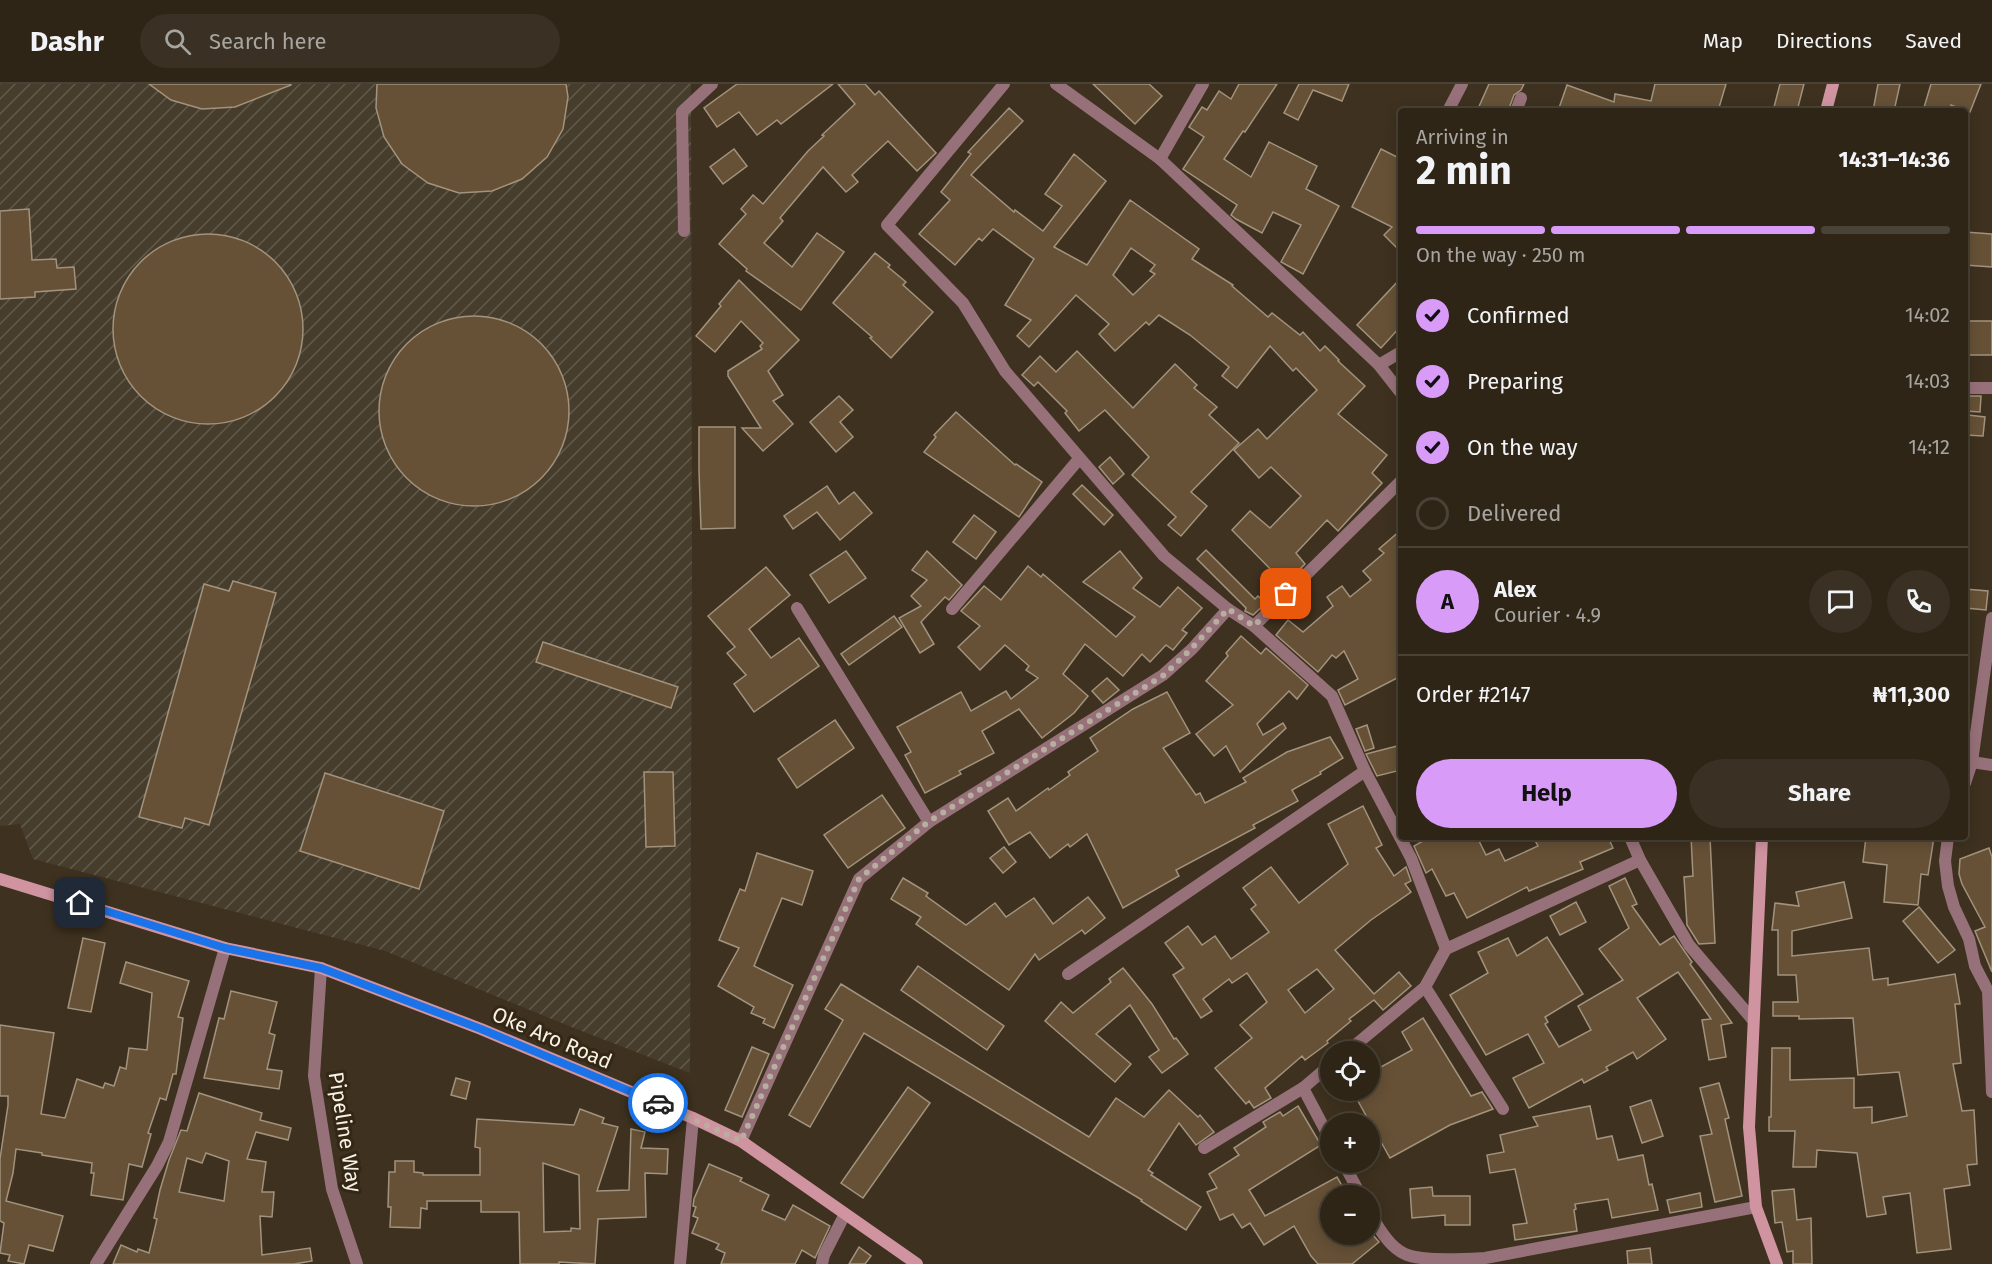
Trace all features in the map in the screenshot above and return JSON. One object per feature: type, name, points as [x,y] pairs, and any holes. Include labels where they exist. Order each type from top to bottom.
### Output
[{"type":"main road","points":[[1827,108],[1833,84]]},
{"type":"main road","points":[[1762,840],[1749,1127],[1756,1208],[1777,1264]]},
{"type":"main road","name":"Oke Aro Road","points":[[0,879],[225,948],[321,968],[481,1029],[693,1118],[741,1141],[917,1264]]},
{"type":"street","points":[[684,231],[681,112],[712,84]]},
{"type":"street","points":[[1004,84],[887,225],[963,303],[1005,371],[1164,556],[1228,609],[1254,626],[1332,696],[1365,771],[1398,833]]},
{"type":"street","points":[[1056,84],[1160,159],[1379,365],[1398,389]]},
{"type":"street","points":[[1160,159],[1203,84]]},
{"type":"street","points":[[1450,108],[1462,84]]},
{"type":"street","points":[[1517,108],[1521,99]]},
{"type":"street","points":[[1379,365],[1398,354]]},
{"type":"street","points":[[1968,388],[1992,388]]},
{"type":"street","points":[[952,609],[1079,459]]},
{"type":"street","points":[[1254,626],[1398,484]]},
{"type":"street","points":[[797,608],[928,822]]},
{"type":"street","points":[[741,1141],[859,879],[928,822],[1164,675],[1228,609]]},
{"type":"street","points":[[1968,774],[1972,762],[1992,618]]},
{"type":"street","points":[[1972,762],[1992,765]]},
{"type":"street","points":[[1068,974],[1365,771]]},
{"type":"street","points":[[1401,840],[1411,858],[1446,949]]},
{"type":"street","points":[[1631,840],[1640,860],[1689,945],[1753,1020]]},
{"type":"street","points":[[1948,840],[1945,861],[1948,886],[1954,907],[1969,939],[1975,966],[1990,990],[1992,1092]]},
{"type":"street","points":[[1360,1041],[1425,987],[1446,949],[1640,860]]},
{"type":"street","points":[[96,1264],[157,1166],[169,1142],[225,948]]},
{"type":"street","name":"Pipeline Way","points":[[321,968],[314,1076],[332,1189],[357,1264]]},
{"type":"street","points":[[1425,987],[1503,1109]]},
{"type":"street","points":[[1204,1148],[1303,1088],[1320,1074]]},
{"type":"street","points":[[1303,1088],[1320,1120]]},
{"type":"street","points":[[680,1264],[693,1118]]},
{"type":"street","points":[[1380,1232],[1405,1254],[1426,1258],[1485,1258],[1756,1208]]},
{"type":"street","points":[[822,1264],[824,1255],[845,1214]]},
{"type":"shaded area","points":[[0,84],[691,84],[690,1073],[385,951],[33,859],[20,824],[0,826]]},
{"type":"building","points":[[149,84],[291,85],[235,107],[202,109],[171,100]]},
{"type":"building","points":[[377,84],[566,84],[568,97],[563,129],[547,157],[522,179],[492,191],[459,193],[428,183],[402,164],[384,137],[376,108]]},
{"type":"building","points":[[737,84],[833,84],[781,124],[777,120],[757,135],[739,112],[717,127],[704,108]]},
{"type":"building","points":[[838,84],[865,84],[875,95],[879,91],[936,153],[917,171],[888,141],[852,175],[858,182],[846,192],[823,167],[780,218],[783,221],[764,243],[792,267],[817,233],[844,252],[801,310],[746,271],[747,269],[719,244],[746,214],[741,209],[753,195],[763,204],[808,151],[824,136],[822,135],[855,104]]},
{"type":"building","points":[[1093,84],[1149,84],[1162,96],[1135,124]]},
{"type":"building","points":[[1239,84],[1277,84],[1224,159],[1251,177],[1269,142],[1317,166],[1306,189],[1339,206],[1303,274],[1281,262],[1301,225],[1273,212],[1262,233],[1231,215],[1237,205],[1183,169],[1204,137],[1189,127],[1202,107],[1207,110],[1219,91],[1231,99]]},
{"type":"building","points":[[1299,84],[1349,84],[1342,101],[1313,90],[1298,120],[1284,113]]},
{"type":"building","points":[[1489,84],[1524,84],[1521,90],[1514,95],[1509,108],[1478,108]]},
{"type":"building","points":[[1655,84],[1726,84],[1719,108],[1559,108],[1567,85],[1614,102],[1615,94],[1651,101]]},
{"type":"building","points":[[1780,84],[1804,84],[1798,108],[1774,108]]},
{"type":"building","points":[[1878,84],[1900,84],[1895,108],[1874,108]]},
{"type":"building","points":[[1931,84],[1981,84],[1970,112],[1968,108],[1951,105],[1950,108],[1924,108]]},
{"type":"building","points":[[1009,108],[1023,121],[971,175],[1014,212],[1015,210],[1043,231],[1062,206],[1045,194],[1074,154],[1106,181],[1054,247],[1087,265],[1130,200],[1199,249],[1192,259],[1233,285],[1268,317],[1272,313],[1300,335],[1303,332],[1320,351],[1325,346],[1365,386],[1338,414],[1387,455],[1372,473],[1382,483],[1338,531],[1327,520],[1296,553],[1305,564],[1285,584],[1232,530],[1250,511],[1270,528],[1301,496],[1271,467],[1259,478],[1234,450],[1258,429],[1267,439],[1317,390],[1296,368],[1293,371],[1270,346],[1237,388],[1222,376],[1229,367],[1190,335],[1159,315],[1149,325],[1146,322],[1115,351],[1099,334],[1109,324],[1076,295],[1029,347],[1017,336],[1031,320],[1005,305],[1034,259],[993,229],[982,241],[979,238],[955,265],[919,234],[950,200],[941,192],[971,154],[968,152]],"holes":[[[1131,248],[1155,265],[1150,271],[1155,274],[1133,295],[1113,275]]]},
{"type":"building","points":[[734,149],[747,166],[723,184],[710,167]]},
{"type":"building","points":[[1381,149],[1398,158],[1398,249],[1384,235],[1392,227],[1352,207]]},
{"type":"building","points":[[29,209],[32,260],[56,259],[57,268],[74,267],[76,289],[35,292],[35,297],[0,299],[0,211]]},
{"type":"building","points":[[1968,232],[1992,234],[1992,267],[1968,265]]},
{"type":"building","points":[[217,234],[227,235],[253,245],[269,255],[282,268],[299,301],[303,329],[302,348],[292,374],[282,390],[269,403],[253,413],[227,423],[199,424],[189,423],[163,413],[147,403],[134,390],[124,374],[114,348],[113,320],[114,310],[124,284],[134,268],[147,255],[163,245],[189,235]]},
{"type":"building","points":[[875,253],[906,282],[903,285],[933,312],[891,358],[870,338],[872,337],[833,303]]},
{"type":"building","points":[[739,280],[799,340],[768,371],[783,395],[773,401],[793,424],[763,451],[742,428],[761,428],[728,376],[728,371],[762,349],[760,346],[763,343],[741,321],[715,352],[696,336]]},
{"type":"building","points":[[1398,281],[1398,329],[1381,348],[1357,325]]},
{"type":"building","points":[[483,316],[493,317],[519,327],[534,337],[548,351],[565,383],[569,411],[568,430],[558,456],[548,471],[534,485],[519,495],[493,505],[465,506],[455,505],[429,495],[414,485],[400,471],[390,456],[380,430],[379,402],[380,392],[390,366],[400,351],[414,337],[429,327],[455,317]]},
{"type":"building","points":[[1968,321],[1992,321],[1992,355],[1968,355]]},
{"type":"building","points":[[1077,351],[1133,408],[1175,364],[1197,385],[1194,388],[1217,407],[1209,415],[1239,443],[1191,492],[1207,506],[1181,536],[1168,525],[1176,517],[1132,475],[1149,457],[1105,410],[1079,431],[1065,413],[1067,411],[1038,382],[1034,386],[1022,375],[1040,356],[1056,372]]},
{"type":"building","points":[[839,396],[853,410],[840,422],[853,437],[836,452],[810,422]]},
{"type":"building","points":[[1968,396],[1981,396],[1980,412],[1968,411]]},
{"type":"building","points":[[956,412],[1015,465],[1042,482],[1019,517],[924,452],[936,437],[934,435]]},
{"type":"building","points":[[1968,415],[1985,417],[1983,436],[1968,435]]},
{"type":"building","points":[[699,427],[735,427],[735,528],[701,529]]},
{"type":"building","points":[[1110,457],[1124,474],[1113,484],[1099,467]]},
{"type":"building","points":[[1082,485],[1113,515],[1104,525],[1073,494]]},
{"type":"building","points":[[827,486],[839,504],[854,492],[872,513],[840,540],[817,512],[793,529],[784,516]]},
{"type":"building","points":[[974,515],[996,532],[976,559],[953,542]]},
{"type":"building","points":[[1398,533],[1398,678],[1345,705],[1338,690],[1358,679],[1344,651],[1336,658],[1332,655],[1318,672],[1276,635],[1288,620],[1303,632],[1333,606],[1327,597],[1342,586],[1350,597],[1371,580],[1363,571],[1384,553],[1379,549]]},
{"type":"building","points":[[1206,550],[1255,599],[1258,596],[1266,603],[1253,615],[1245,611],[1246,608],[1197,559]]},
{"type":"building","points":[[846,551],[866,578],[829,603],[810,575]]},
{"type":"building","points":[[927,551],[962,585],[949,600],[945,597],[921,622],[934,644],[920,653],[899,618],[921,606],[911,596],[927,580],[912,570]]},
{"type":"building","points":[[1120,551],[1142,578],[1133,588],[1160,607],[1178,587],[1202,608],[1182,630],[1187,633],[1173,650],[1166,645],[1150,662],[1142,654],[1123,676],[1085,644],[1063,674],[1088,696],[1074,713],[1042,738],[1019,709],[982,731],[994,753],[959,771],[961,774],[925,793],[905,755],[911,752],[897,727],[961,692],[971,711],[1006,691],[1011,699],[1038,678],[1026,670],[1029,666],[1005,645],[980,670],[958,647],[980,626],[961,611],[984,586],[1001,600],[1028,566],[1041,577],[1043,574],[1116,637],[1135,617],[1083,582]]},
{"type":"building","points":[[766,567],[790,595],[749,629],[771,658],[799,638],[819,666],[754,712],[734,684],[746,675],[727,653],[735,647],[708,616]]},
{"type":"building","points":[[233,581],[276,593],[209,825],[185,818],[182,828],[139,817],[204,584],[229,591]]},
{"type":"building","points":[[1968,589],[1988,591],[1986,610],[1968,608]]},
{"type":"building","points":[[894,616],[902,627],[849,665],[841,654]]},
{"type":"building","points":[[1241,636],[1261,654],[1266,648],[1308,685],[1297,699],[1289,691],[1257,724],[1263,735],[1283,723],[1286,728],[1240,772],[1226,746],[1214,756],[1196,734],[1233,705],[1206,681],[1228,656],[1226,653]]},
{"type":"building","points":[[543,642],[678,687],[671,708],[536,662]]},
{"type":"building","points":[[1107,678],[1119,690],[1103,703],[1092,691]]},
{"type":"building","points":[[1167,692],[1190,733],[1163,748],[1196,795],[1200,793],[1205,803],[1246,782],[1243,778],[1287,752],[1330,737],[1343,758],[1320,772],[1321,774],[1292,790],[1298,801],[1253,825],[1255,828],[1176,870],[1179,876],[1123,908],[1087,834],[1070,847],[1068,844],[1050,858],[1030,832],[1009,845],[988,811],[1008,798],[1016,811],[1048,788],[1049,790],[1070,775],[1068,772],[1098,751],[1090,738],[1133,709]]},
{"type":"building","points":[[835,720],[854,748],[797,788],[778,759]]},
{"type":"building","points":[[1367,725],[1374,748],[1365,751],[1356,729]]},
{"type":"building","points":[[1398,746],[1398,771],[1377,776],[1366,754]]},
{"type":"building","points":[[644,772],[673,772],[675,846],[646,847]]},
{"type":"building","points":[[325,773],[444,811],[419,889],[300,851]]},
{"type":"building","points":[[882,795],[905,828],[848,868],[824,835]]},
{"type":"building","points":[[1363,806],[1382,845],[1376,848],[1394,876],[1406,867],[1411,881],[1405,884],[1411,892],[1371,920],[1335,950],[1374,994],[1399,972],[1411,986],[1383,1010],[1374,1000],[1349,1019],[1351,1021],[1327,1041],[1320,1041],[1320,1049],[1305,1060],[1302,1056],[1265,1088],[1271,1098],[1254,1108],[1249,1101],[1246,1104],[1215,1068],[1252,1038],[1240,1025],[1267,1002],[1247,973],[1232,983],[1229,979],[1203,999],[1212,1011],[1201,1018],[1173,975],[1184,968],[1165,943],[1188,926],[1202,945],[1215,936],[1231,959],[1269,932],[1251,909],[1256,905],[1243,888],[1271,867],[1299,903],[1348,864],[1328,824]],"holes":[[[1317,969],[1334,989],[1305,1013],[1288,990]]]},
{"type":"building","points":[[1425,840],[1478,840],[1486,855],[1499,849],[1505,861],[1538,846],[1535,840],[1609,840],[1613,848],[1580,862],[1583,869],[1529,891],[1527,887],[1467,918],[1454,893],[1446,896],[1432,869],[1426,873],[1414,846]]},
{"type":"building","points":[[1691,840],[1710,840],[1715,943],[1699,944],[1687,925],[1684,877],[1693,876]]},
{"type":"building","points":[[1866,840],[1934,840],[1928,875],[1921,874],[1918,905],[1884,902],[1887,865],[1863,862]]},
{"type":"building","points":[[1004,847],[1016,862],[1003,873],[990,858]]},
{"type":"building","points":[[1989,848],[1992,857],[1992,972],[1975,931],[1985,927],[1959,874],[1960,859]]},
{"type":"building","points":[[757,853],[813,871],[802,905],[782,898],[754,966],[793,985],[774,1028],[763,1023],[765,1019],[751,1013],[754,1007],[718,986],[739,948],[719,940],[740,889],[745,891]]},
{"type":"building","points":[[903,878],[928,893],[926,896],[966,925],[995,903],[1006,917],[1034,898],[1053,924],[1088,897],[1105,918],[1085,934],[1082,930],[1039,960],[1035,954],[1009,990],[916,924],[921,917],[891,899]]},
{"type":"building","points":[[1625,878],[1637,904],[1632,906],[1660,945],[1674,936],[1692,962],[1690,964],[1732,1023],[1721,1025],[1726,1057],[1709,1060],[1702,1020],[1711,1019],[1678,972],[1637,998],[1666,1039],[1637,1059],[1633,1052],[1606,1067],[1608,1070],[1584,1083],[1582,1079],[1529,1108],[1513,1078],[1544,1063],[1528,1034],[1486,1055],[1450,995],[1488,973],[1478,952],[1508,938],[1517,956],[1547,937],[1583,994],[1545,1017],[1548,1022],[1545,1024],[1559,1047],[1591,1030],[1578,1006],[1623,980],[1599,949],[1629,928],[1609,886]]},
{"type":"building","points":[[1844,882],[1852,918],[1792,931],[1792,956],[1869,948],[1873,980],[1888,978],[1888,985],[1955,974],[1960,1004],[1955,1004],[1961,1063],[1953,1064],[1962,1111],[1974,1110],[1977,1164],[1967,1165],[1970,1185],[1944,1189],[1951,1249],[1917,1253],[1910,1193],[1883,1197],[1886,1214],[1867,1217],[1857,1153],[1817,1150],[1816,1167],[1793,1167],[1795,1131],[1769,1131],[1772,1048],[1790,1048],[1790,1080],[1854,1078],[1854,1108],[1872,1107],[1872,1123],[1907,1116],[1899,1072],[1858,1075],[1853,1018],[1799,1019],[1799,1016],[1773,1016],[1773,1002],[1798,1002],[1796,975],[1778,975],[1778,930],[1772,930],[1775,903],[1799,906],[1796,892]]},
{"type":"building","points":[[1576,902],[1586,922],[1560,935],[1550,916]]},
{"type":"building","points":[[1919,907],[1955,950],[1938,963],[1903,921]]},
{"type":"building","points":[[83,938],[105,943],[91,1012],[68,1008]]},
{"type":"building","points":[[126,962],[189,981],[178,1017],[183,1018],[176,1074],[173,1074],[166,1100],[160,1098],[148,1133],[151,1134],[142,1167],[129,1164],[123,1200],[91,1195],[94,1173],[91,1173],[92,1163],[16,1149],[6,1201],[63,1216],[53,1251],[29,1245],[24,1264],[8,1261],[10,1255],[0,1253],[4,1223],[0,1221],[0,1159],[8,1096],[0,1096],[0,1025],[54,1033],[41,1114],[65,1118],[77,1079],[103,1088],[105,1083],[114,1086],[120,1067],[126,1069],[129,1048],[147,1050],[152,993],[120,983]]},
{"type":"building","points":[[918,966],[1004,1026],[987,1050],[901,990]]},
{"type":"building","points":[[1123,968],[1152,1004],[1174,1039],[1176,1038],[1188,1054],[1162,1073],[1149,1057],[1159,1050],[1130,1005],[1096,1034],[1131,1064],[1115,1082],[1045,1021],[1061,1002],[1073,1013],[1111,982],[1109,979]]},
{"type":"building","points":[[841,984],[1089,1137],[1116,1098],[1144,1117],[1169,1090],[1198,1117],[1200,1115],[1214,1132],[1196,1145],[1179,1123],[1148,1170],[1153,1173],[1151,1175],[1201,1207],[1186,1230],[1142,1200],[864,1033],[810,1127],[789,1115],[843,1020],[825,1009]]},
{"type":"building","points":[[231,991],[277,1002],[269,1033],[275,1035],[267,1069],[282,1071],[279,1089],[204,1078],[219,1018],[224,1019]]},
{"type":"building","points":[[1423,1018],[1471,1096],[1482,1092],[1493,1109],[1450,1125],[1390,1158],[1380,1143],[1380,1113],[1365,1113],[1358,1101],[1380,1101],[1380,1068],[1412,1050],[1402,1032]]},
{"type":"building","points":[[752,1047],[769,1054],[742,1117],[725,1110]]},
{"type":"building","points":[[456,1078],[470,1082],[466,1099],[451,1095]]},
{"type":"building","points":[[1719,1083],[1729,1118],[1725,1119],[1742,1196],[1715,1202],[1700,1136],[1712,1134],[1700,1088]]},
{"type":"building","points":[[908,1087],[930,1103],[863,1198],[841,1183]]},
{"type":"building","points":[[199,1093],[262,1113],[260,1120],[291,1128],[288,1140],[256,1132],[247,1159],[266,1162],[262,1192],[274,1192],[272,1217],[260,1216],[262,1255],[310,1248],[312,1261],[294,1264],[113,1264],[121,1245],[137,1252],[138,1249],[149,1253],[157,1219],[154,1218],[160,1190],[169,1160],[181,1130],[187,1131]],"holes":[[[206,1153],[229,1161],[224,1201],[179,1192],[187,1158],[202,1163]]]},
{"type":"building","points":[[1651,1100],[1663,1136],[1642,1143],[1630,1107]]},
{"type":"building","points":[[1298,1106],[1320,1146],[1249,1190],[1265,1216],[1320,1186],[1320,1245],[1375,1245],[1352,1264],[1318,1264],[1294,1226],[1264,1245],[1250,1223],[1242,1228],[1233,1214],[1220,1220],[1207,1192],[1217,1188],[1209,1174],[1239,1155],[1234,1148],[1266,1127],[1263,1122],[1280,1112],[1283,1116]]},
{"type":"building","points":[[1590,1106],[1597,1139],[1612,1136],[1618,1160],[1643,1155],[1649,1185],[1652,1184],[1658,1210],[1612,1218],[1608,1199],[1575,1204],[1577,1231],[1515,1240],[1513,1225],[1527,1223],[1515,1169],[1490,1173],[1487,1155],[1504,1152],[1500,1135],[1538,1126],[1533,1117]]},
{"type":"building","points":[[580,1109],[604,1118],[602,1123],[618,1127],[597,1191],[629,1190],[631,1129],[645,1132],[641,1148],[668,1149],[667,1174],[645,1173],[646,1217],[598,1219],[595,1264],[559,1262],[559,1264],[520,1264],[519,1212],[481,1212],[481,1201],[427,1201],[427,1209],[421,1208],[420,1228],[390,1227],[389,1172],[395,1172],[395,1161],[414,1161],[414,1172],[423,1173],[423,1175],[480,1175],[480,1148],[475,1147],[477,1119],[574,1125]],"holes":[[[543,1163],[579,1175],[580,1229],[544,1232]]]},
{"type":"building","points":[[709,1164],[742,1178],[740,1181],[769,1195],[762,1210],[785,1220],[793,1205],[830,1226],[815,1258],[802,1250],[795,1264],[721,1264],[725,1253],[716,1249],[719,1244],[692,1233],[698,1218],[693,1216],[696,1207],[693,1206],[694,1199]]},
{"type":"building","points":[[1337,1177],[1342,1185],[1322,1185]]},
{"type":"building","points":[[1432,1187],[1433,1196],[1470,1196],[1470,1225],[1445,1225],[1445,1215],[1412,1218],[1410,1189]]},
{"type":"building","points":[[1794,1189],[1797,1220],[1811,1218],[1812,1264],[1793,1264],[1793,1251],[1787,1252],[1782,1222],[1775,1223],[1772,1191]]},
{"type":"building","points":[[1700,1193],[1702,1207],[1670,1213],[1667,1200]]},
{"type":"building","points":[[859,1247],[871,1256],[865,1264],[849,1264]]},
{"type":"building","points":[[1650,1248],[1652,1264],[1628,1264],[1627,1251]]},
{"type":"way so far","points":[[658,1103],[741,1141],[859,879],[928,822],[1164,675],[1228,609],[1254,626],[1286,594]]},
{"type":"route","points":[[80,903],[225,948],[321,968],[426,1010],[481,1029],[658,1103]]}]
